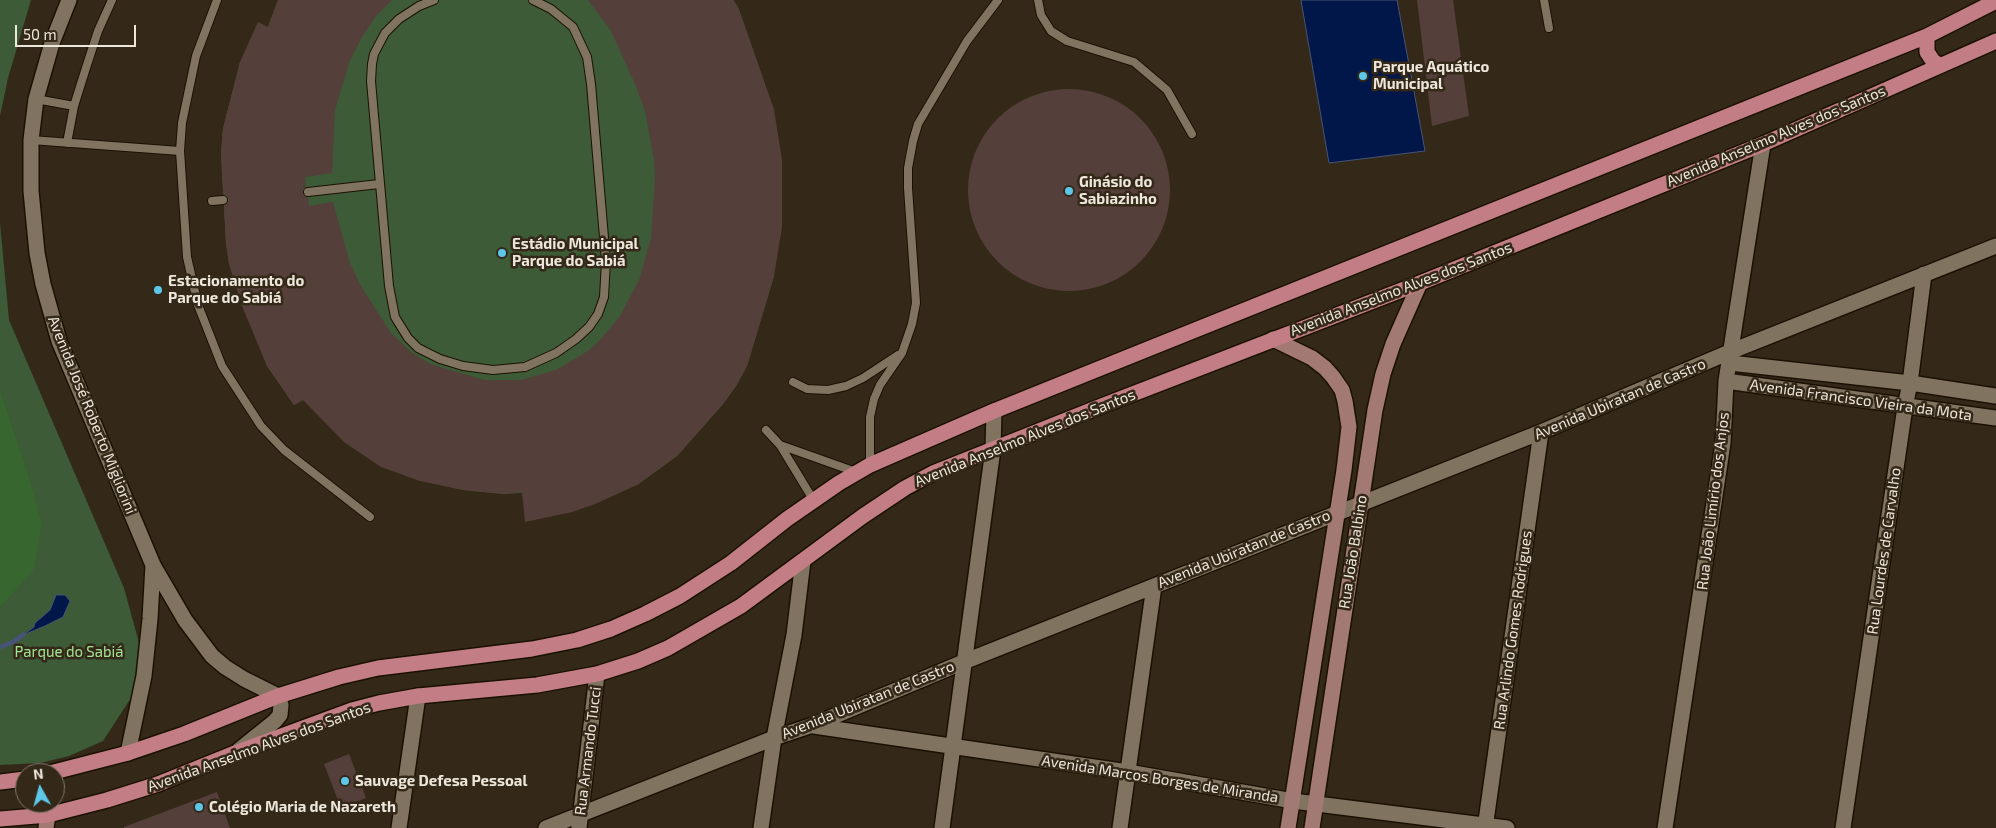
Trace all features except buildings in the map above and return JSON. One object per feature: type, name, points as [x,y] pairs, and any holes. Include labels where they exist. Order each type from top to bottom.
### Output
[{"type":"main road","points":[[65,769],[128,753],[184,734],[278,696],[339,677],[378,668],[532,649],[577,640],[611,629],[680,596],[731,563],[787,519],[863,469],[994,411],[1927,36],[1996,1]]},
{"type":"main road","points":[[1927,36],[1927,52],[1933,61],[1939,65]]},
{"type":"main road","name":"Avenida Anselmo Alves dos Santos","points":[[0,819],[23,823],[47,822],[158,784],[235,753],[352,710],[418,696],[537,685],[597,674],[638,661],[705,628],[741,606],[863,516],[905,488],[933,473],[1420,283],[1763,144],[1996,41]]},
{"type":"main road","name":"Rua João Balbino","points":[[1312,828],[1373,418],[1383,374],[1393,344],[1420,283]]},
{"type":"main road","name":"Rua João Balbino","points":[[1273,339],[1312,358],[1325,368],[1342,390],[1348,412],[1349,428],[1338,512],[1288,828]]},
{"type":"main road","points":[[0,782],[15,780]]},
{"type":"street","name":"Avenida José Roberto Migliorini","points":[[69,0],[52,43],[36,100],[31,140],[31,192],[37,253],[50,310],[74,377],[153,565],[185,620],[212,656],[225,667],[278,696]]},
{"type":"street","name":"Rua João Limírio dos Anjos","points":[[1665,828],[1723,443],[1726,381],[1763,144]]},
{"type":"street","name":"Avenida Ubiratan de Castro","points":[[546,828],[580,821],[774,738],[813,726],[966,661],[1361,502],[1731,357],[1924,274],[1996,246]]},
{"type":"street","name":"Rua Lourdes de Carvalho","points":[[1843,828],[1910,383],[1924,274]]},
{"type":"street","name":"Avenida Francisco Vieira da Mota","points":[[1731,357],[1996,396]]},
{"type":"street","name":"Avenida Francisco Vieira da Mota","points":[[1726,381],[1996,418]]},
{"type":"street","points":[[942,828],[966,661],[993,449],[994,411]]},
{"type":"street","name":"Rua Arlindo Gomes Rodrigues","points":[[1485,826],[1542,432]]},
{"type":"street","points":[[760,828],[774,738],[794,635],[803,561]]},
{"type":"street","name":"Avenida José Roberto Migliorini","points":[[128,753],[144,676],[153,565]]},
{"type":"street","points":[[1120,828],[1154,586]]},
{"type":"street","name":"Rua Armando Tucci","points":[[580,821],[597,674]]},
{"type":"street","points":[[235,753],[280,715],[281,705],[278,696]]},
{"type":"street","points":[[399,828],[418,696]]},
{"type":"street","name":"Avenida Marcos Borges de Miranda","points":[[813,726],[1128,772],[1293,801],[1507,828]]},
{"type":"lane","points":[[67,143],[74,106],[98,31],[112,0]]},
{"type":"lane","points":[[218,0],[196,56],[182,123],[180,151],[186,247],[191,276],[203,320],[222,366],[261,426],[278,444],[370,517]]},
{"type":"lane","points":[[434,0],[419,6],[399,19],[385,32],[374,54],[372,64],[371,81],[379,184],[392,305],[401,328],[418,348],[440,359],[463,366],[493,370],[525,367],[556,354],[589,327],[598,314],[604,297],[606,261],[587,57],[573,28],[551,9],[533,0]]},
{"type":"lane","points":[[780,445],[863,469],[874,399],[880,385],[902,353],[912,324],[916,303],[908,188],[908,168],[913,141],[918,124],[967,41],[998,0]]},
{"type":"lane","points":[[1038,0],[1041,15],[1050,31],[1067,41],[1134,62],[1167,90],[1192,134]]},
{"type":"lane","points":[[1544,0],[1549,28]]},
{"type":"lane","points":[[36,100],[74,106]]},
{"type":"lane","points":[[31,140],[180,151]]},
{"type":"lane","points":[[308,192],[379,184]]},
{"type":"lane","points":[[212,201],[224,200]]},
{"type":"lane","points":[[793,382],[807,389],[828,390],[846,386],[863,378],[902,353]]},
{"type":"lane","points":[[766,430],[780,445],[814,501]]},
{"type":"green space","points":[[0,0],[31,0],[8,78],[0,116]]},
{"type":"green space","name":"Estádio Municipal Parque do Sabiá","points":[[278,0],[733,0],[738,7],[774,110],[774,276],[747,366],[723,404],[677,456],[637,485],[504,494],[463,490],[438,484],[303,400],[294,405],[267,366],[229,264],[221,153],[223,129],[240,62],[268,27]]},
{"type":"green space","name":"Parque do Sabiá","points":[[0,223],[9,320],[124,588],[141,650],[131,698],[103,741],[69,756],[40,763],[0,765]]},
{"type":"green space","points":[[0,391],[28,474],[42,525],[33,571],[0,607]]},
{"type":"water","name":"Parque Aquático Municipal","points":[[1301,0],[1397,0],[1425,151],[1329,163]]},
{"type":"water","points":[[56,595],[65,595],[70,601],[63,617],[23,635],[34,627],[35,623],[50,610]]},
{"type":"waterway","points":[[0,647],[13,642],[23,635]]},
{"type":"place","name":"Parque Aquático Municipal","points":[[1363,76]]},
{"type":"place","name":"Ginásio do Sabiazinho","points":[[1069,191]]},
{"type":"place","name":"Estádio Municipal Parque do Sabiá","points":[[502,253]]},
{"type":"place","name":"Estacionamento do Parque do Sabiá","points":[[158,290]]},
{"type":"place","name":"Sauvage Defesa Pessoal","points":[[345,781]]},
{"type":"place","name":"Colégio Maria de Nazareth","points":[[199,807]]}]
